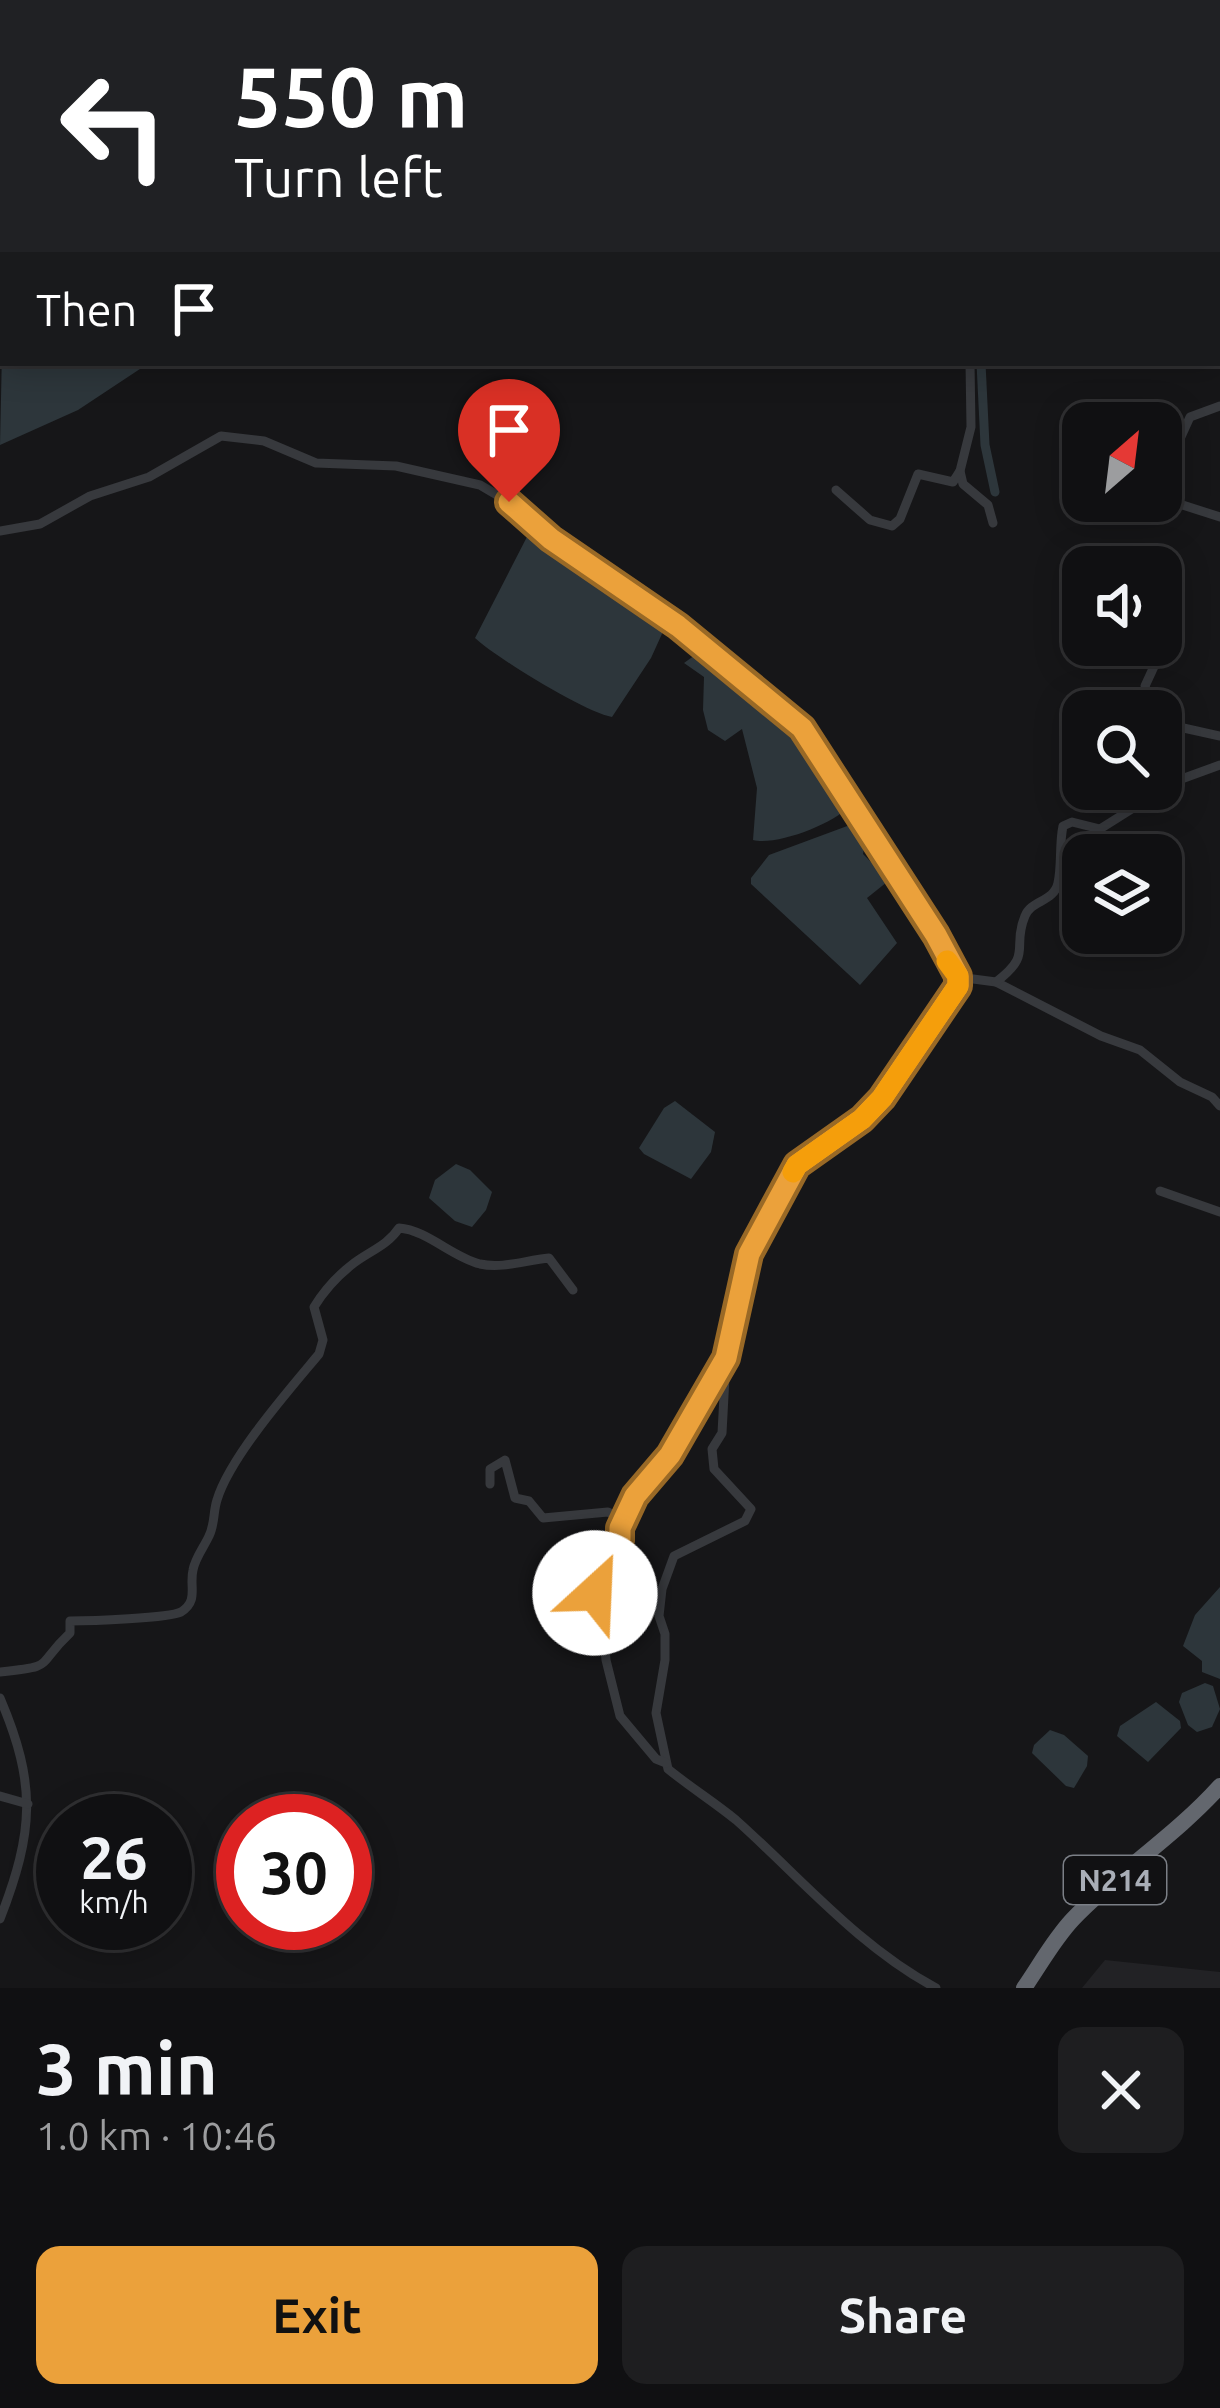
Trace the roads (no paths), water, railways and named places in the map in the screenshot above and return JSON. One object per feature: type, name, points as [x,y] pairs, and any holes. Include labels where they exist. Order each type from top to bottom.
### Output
[{"type":"highway","name":"N214","points":[[1024,1988],[1071,1922],[1112,1882],[1166,1841],[1220,1786]]},
{"type":"street","points":[[836,490],[870,520],[892,526],[900,520],[918,474],[953,482],[971,427],[970,366]]},
{"type":"street","points":[[1220,406],[1190,416],[1175,450],[1165,494],[1167,500],[1220,518]]},
{"type":"street","points":[[0,531],[40,524],[90,496],[149,477],[220,436],[264,441],[316,463],[396,466],[480,485],[678,626],[802,728],[936,935],[958,976],[958,986],[882,1098],[862,1119],[797,1165],[749,1254],[726,1358],[722,1433],[712,1449],[714,1469],[752,1509],[746,1521],[674,1556],[662,1589],[659,1616],[665,1660],[656,1713],[668,1769],[736,1820],[833,1913],[910,1974],[936,1988]]},
{"type":"street","points":[[960,471],[963,484],[988,505],[993,523]]},
{"type":"street","points":[[1182,728],[1220,736]]},
{"type":"street","points":[[996,982],[1019,960],[1024,917],[1058,884],[1063,826],[1072,822],[1100,829],[1176,781],[1220,765]]},
{"type":"street","points":[[958,976],[996,982],[1140,1050],[1220,1106]]},
{"type":"street","points":[[1160,1191],[1220,1212]]},
{"type":"street","points":[[0,1672],[41,1667],[51,1658],[56,1643],[70,1633],[70,1621],[159,1618],[187,1607],[194,1596],[193,1570],[210,1535],[217,1501],[238,1461],[319,1354],[323,1340],[314,1306],[351,1265],[391,1240],[399,1228],[412,1229],[480,1264],[549,1258],[573,1290]]},
{"type":"street","points":[[620,1528],[635,1496],[670,1455],[726,1358]]},
{"type":"street","points":[[490,1484],[490,1469],[505,1460],[511,1493],[530,1501],[543,1518],[614,1515],[620,1541],[613,1552],[602,1556],[592,1577],[601,1604],[606,1660],[620,1716],[656,1759],[666,1762]]},
{"type":"street","points":[[0,1698],[21,1748],[28,1804],[24,1841],[0,1919]]},
{"type":"street","points":[[0,1796],[28,1804]]},
{"type":"waterway","points":[[981,366],[985,445],[995,492]]}]
